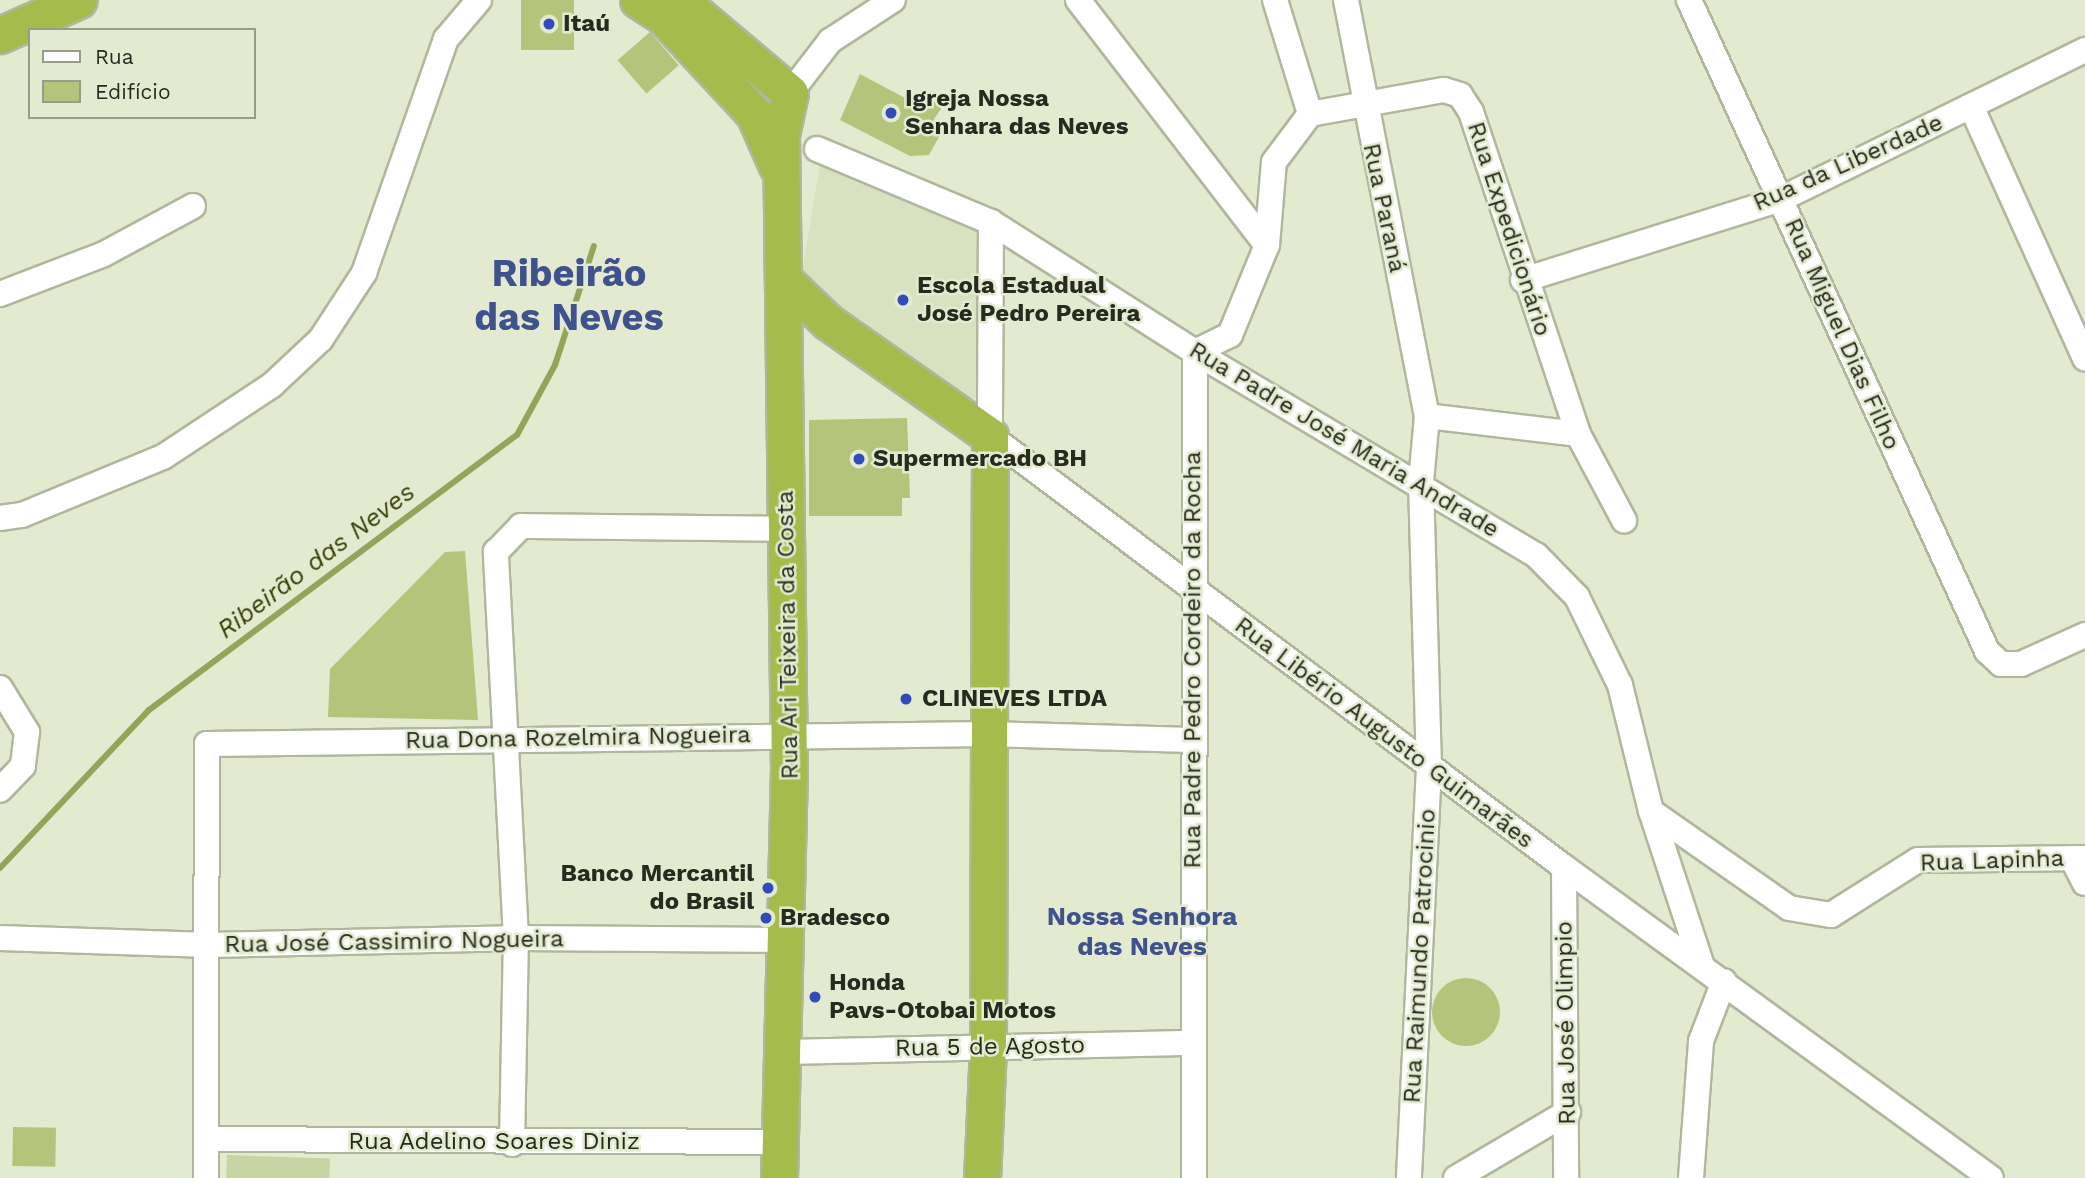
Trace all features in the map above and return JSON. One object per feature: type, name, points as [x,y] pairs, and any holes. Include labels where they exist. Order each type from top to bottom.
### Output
[{"type":"highway","points":[[0,35],[79,0]]},
{"type":"highway","points":[[638,0],[664,17],[754,114],[781,175]]},
{"type":"highway","points":[[680,0],[790,93],[754,114]]},
{"type":"highway","name":"Rua Ari Teixeira da Costa","points":[[779,1178],[789,940],[788,529],[781,133],[790,93]]},
{"type":"highway","name":"Rua Libério Augusto Guimarães","points":[[784,280],[828,322],[990,436]]},
{"type":"highway","points":[[784,354],[828,322]]},
{"type":"highway","points":[[982,1178],[988,1047],[990,436]]},
{"type":"street","points":[[0,518],[23,515],[163,457],[272,385],[321,339],[364,273],[446,39],[479,0]]},
{"type":"street","points":[[790,93],[830,41],[893,0]]},
{"type":"street","points":[[1078,0],[1267,246]]},
{"type":"street","points":[[1195,352],[1230,335],[1267,246],[1274,162],[1310,114],[1275,0]]},
{"type":"street","name":"Rua Paraná","points":[[1346,0],[1364,107],[1427,416],[1421,482]]},
{"type":"street","name":"Rua Miguel Dias Filho","points":[[1689,0],[1987,651],[2001,664],[2021,664],[2085,635]]},
{"type":"street","name":"Rua da Liberdade","points":[[1523,280],[1781,199],[2085,50]]},
{"type":"street","name":"Rua Expedicionário","points":[[1310,114],[1364,107],[1444,90],[1460,95],[1471,112],[1523,280],[1577,434],[1625,520]]},
{"type":"street","points":[[1971,106],[2085,359]]},
{"type":"street","name":"Rua Padre José Maria Andrade","points":[[817,149],[991,222],[1195,352],[1421,482],[1536,555],[1577,597],[1620,685],[1651,811],[1702,963]]},
{"type":"street","points":[[0,294],[104,254],[193,206]]},
{"type":"street","points":[[990,436],[991,222]]},
{"type":"street","name":"Rua Padre Pedro Cordeiro da Rocha","points":[[1194,1178],[1191,740],[1195,352]]},
{"type":"street","points":[[1427,416],[1577,434]]},
{"type":"street","name":"Rua Libério Augusto Guimarães","points":[[990,436],[1429,767],[1564,867],[1702,963],[1991,1178]]},
{"type":"street","name":"Rua Raimundo Patrocinio","points":[[1409,1178],[1429,767],[1421,482]]},
{"type":"street","points":[[512,1144],[516,938],[502,738],[496,552],[521,526],[788,529]]},
{"type":"street","points":[[0,688],[27,732],[23,766],[0,790]]},
{"type":"street","name":"Rua Dona Rozelmira Nogueira","points":[[209,945],[208,744],[502,738],[987,734],[1191,740]]},
{"type":"street","name":"Rua Lapinha","points":[[1651,811],[1789,908],[1831,915],[1918,860],[2078,858]]},
{"type":"street","points":[[2078,858],[2085,883]]},
{"type":"street","name":"Rua José Olimpio","points":[[1564,867],[1568,1112],[1566,1178]]},
{"type":"street","points":[[1642,922],[1679,900]]},
{"type":"street","name":"Rua José Cassimiro Nogueira","points":[[0,938],[209,945],[516,938],[789,940]]},
{"type":"street","points":[[206,1178],[209,945]]},
{"type":"street","points":[[1691,1178],[1701,1041],[1724,981]]},
{"type":"street","name":"Rua 5 de Agosto","points":[[786,1052],[1194,1043]]},
{"type":"street","points":[[1456,1178],[1568,1112]]},
{"type":"street","name":"Rua Adelino Soares Diniz","points":[[208,1139],[512,1144],[780,1142]]},
{"type":"shaded area","name":"Escola Estadual José Pedro Pereira","points":[[820,163],[978,226],[979,398],[959,399],[801,279]]},
{"type":"shaded area","points":[[227,1155],[330,1159],[329,1178],[226,1178]]},
{"type":"building","name":"Itaú","points":[[521,0],[574,0],[574,50],[521,50]]},
{"type":"building","points":[[650,32],[679,65],[646,93],[618,60]]},
{"type":"building","name":"Igreja Nossa Senhara das Neves","points":[[860,74],[918,105],[924,97],[943,106],[934,119],[945,126],[929,155],[910,156],[840,120]]},
{"type":"building","name":"Supermercado BH","points":[[907,418],[910,498],[902,498],[902,516],[809,516],[809,420]]},
{"type":"building","points":[[465,551],[478,720],[328,717],[330,669],[445,552]]},
{"type":"building","points":[[1466,978],[1479,980],[1490,988],[1498,999],[1498,1025],[1490,1036],[1479,1044],[1466,1046],[1453,1044],[1442,1036],[1434,1025],[1432,1012],[1434,999],[1442,988],[1453,980]]},
{"type":"building","points":[[13,1127],[56,1128],[55,1167],[12,1166]]},
{"type":"waterway","name":"Ribeirão das Neves","points":[[0,868],[149,710],[517,435],[555,365],[594,246]]},
{"type":"place","name":"Itaú","points":[[549,24]]},
{"type":"place","name":"Igreja Nossa Senhara das Neves","points":[[891,113]]},
{"type":"place","name":"Escola Estadual José Pedro Pereira","points":[[903,300]]},
{"type":"place","name":"Supermercado BH","points":[[859,459]]},
{"type":"place","name":"CLINEVES LTDA","points":[[906,699]]},
{"type":"place","name":"Banco Mercantil do Brasil","points":[[768,888]]},
{"type":"place","name":"Bradesco","points":[[766,918]]},
{"type":"place","name":"Honda Pavs-Otobai Motos","points":[[815,997]]},
{"type":"district","name":"Ribeirão das Neves","points":[[569,296]]},
{"type":"district","name":"Nossa Senhora das Neves","points":[[1142,932]]}]
